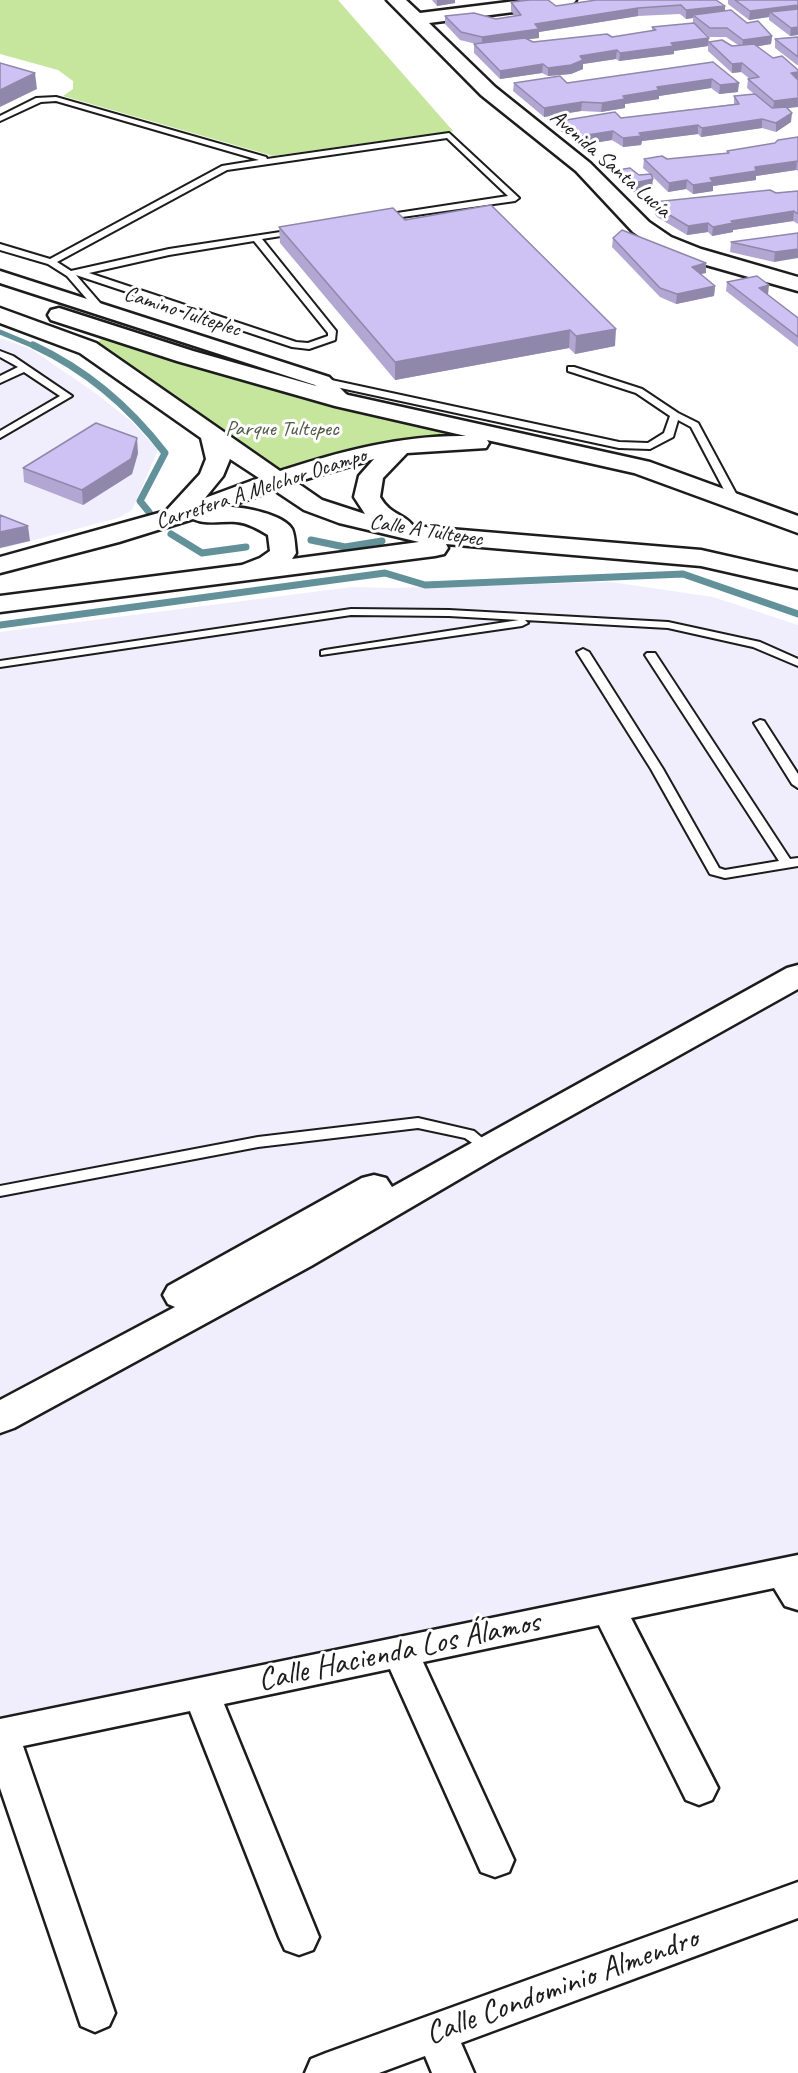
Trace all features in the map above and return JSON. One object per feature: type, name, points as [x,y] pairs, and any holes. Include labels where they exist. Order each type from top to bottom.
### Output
[{"type":"main road","name":"Avenida Santa Lucía","points":[[396,0],[488,91],[583,167],[641,227],[663,242],[693,254],[798,284]]},
{"type":"main road","points":[[416,19],[567,0]]},
{"type":"main road","points":[[0,296],[185,356],[344,401],[641,467],[798,525]]},
{"type":"main road","name":"Calle A Tultepec","points":[[4,317],[88,348],[313,505],[348,518],[413,534],[509,543],[606,548],[701,558],[798,580]]},
{"type":"main road","points":[[175,517],[211,476],[218,459],[212,434]]},
{"type":"main road","name":"Carretera A Melchor Ocampo","points":[[0,566],[104,539],[175,517],[335,460],[399,447],[466,442],[563,449]]},
{"type":"main road","points":[[399,447],[371,476],[367,497],[377,514],[413,534]]},
{"type":"main road","points":[[175,517],[232,513],[259,518],[280,531],[283,553],[269,564],[232,574]]},
{"type":"main road","points":[[0,604],[411,550],[509,543]]},
{"type":"main road","points":[[0,1418],[298,1257],[478,1141],[798,958]]},
{"type":"main road","points":[[0,1394],[798,975]]},
{"type":"street","name":"Camino Tulteplec","points":[[0,277],[322,381],[344,401]]},
{"type":"street","name":"Calle Hacienda Los Álamos","points":[[0,1735],[608,1608],[793,1579]]},
{"type":"street","points":[[608,1608],[699,1788]]},
{"type":"street","points":[[399,1652],[495,1860]]},
{"type":"street","points":[[201,1693],[299,1937]]},
{"type":"street","points":[[0,1735],[95,2013]]},
{"type":"street","name":"Calle Condominio Almendro","points":[[326,2073],[798,1900]]},
{"type":"street","points":[[436,2033],[453,2073]]},
{"type":"lane","points":[[0,120],[39,100],[56,99],[269,161]]},
{"type":"lane","points":[[51,262],[225,168],[449,135],[515,198],[377,219]]},
{"type":"lane","points":[[75,273],[169,252],[303,230]]},
{"type":"lane","points":[[0,248],[51,262],[75,273],[295,345],[309,346],[332,338],[333,333],[256,238]]},
{"type":"lane","points":[[0,254],[20,254]]},
{"type":"lane","points":[[75,273],[102,311]]},
{"type":"lane","points":[[0,435],[67,396],[2,356]]},
{"type":"lane","points":[[0,380],[24,368]]},
{"type":"lane","points":[[571,369],[639,391],[675,415],[695,425],[735,501]]},
{"type":"lane","points":[[322,381],[619,444],[650,446],[669,435],[675,415]]},
{"type":"lane","points":[[0,664],[351,612],[449,613],[668,625],[756,644],[798,663]]},
{"type":"lane","points":[[325,653],[551,618]]},
{"type":"lane","points":[[583,652],[657,769],[714,871],[725,874],[793,863],[651,656]]},
{"type":"lane","points":[[760,723],[798,784]]},
{"type":"lane","points":[[0,1191],[258,1142],[418,1124],[478,1141]]},
{"type":"shaded area","points":[[0,338],[31,349],[97,394],[132,422],[158,450],[132,510],[118,518],[0,549]]},
{"type":"shaded area","points":[[611,582],[713,597],[798,625],[798,1562],[0,1729],[0,632],[352,587],[394,588]]},
{"type":"green space","points":[[0,0],[338,0],[453,131],[273,156],[63,96],[73,89],[73,81],[58,70],[0,54]]},
{"type":"green space","name":"Parque Tultepec","points":[[112,332],[383,413],[560,449],[466,442],[407,445],[277,480],[88,348]]},
{"type":"building","points":[[548,0],[556,6],[596,0],[716,0],[725,6],[686,10],[681,5],[638,8],[535,24],[539,29],[482,37],[461,32],[445,16],[474,13],[496,19],[521,15],[511,2]]},
{"type":"building","points":[[735,0],[798,0],[798,5],[750,11]]},
{"type":"building","points":[[798,9],[798,27],[791,28],[770,12]]},
{"type":"building","points":[[731,10],[747,23],[758,21],[772,36],[743,40],[727,28],[710,28],[693,15]]},
{"type":"building","points":[[694,23],[709,38],[671,43],[674,46],[620,53],[617,50],[580,56],[583,60],[571,65],[548,68],[543,64],[500,71],[474,44],[525,38],[533,42],[607,34],[612,37],[656,30],[652,27]]},
{"type":"building","points":[[798,37],[798,57],[775,39]]},
{"type":"building","points":[[722,40],[732,46],[754,44],[773,58],[782,56],[798,70],[798,72],[791,73],[798,80],[798,98],[774,101],[748,79],[759,77],[742,63],[732,64],[709,42]]},
{"type":"building","points":[[713,62],[739,83],[720,85],[712,79],[657,87],[659,90],[623,96],[625,99],[602,103],[582,102],[544,108],[514,83],[560,76],[567,83]]},
{"type":"building","points":[[0,63],[35,73],[0,90]]},
{"type":"building","points":[[755,94],[772,108],[786,107],[792,113],[776,123],[762,119],[702,128],[698,125],[639,133],[642,136],[623,138],[613,131],[581,136],[560,121],[615,112],[621,118],[739,104],[734,96]]},
{"type":"building","points":[[798,137],[798,161],[755,167],[756,171],[710,178],[713,182],[693,185],[687,180],[669,183],[644,159],[729,153],[727,151]]},
{"type":"building","points":[[630,168],[639,175],[651,174],[653,179],[634,183],[618,170]]},
{"type":"building","points":[[770,190],[776,193],[798,191],[798,214],[794,211],[731,221],[733,223],[713,227],[708,223],[688,226],[658,208],[654,202]]},
{"type":"building","points":[[491,205],[616,329],[576,336],[570,330],[395,362],[279,227],[393,208],[405,220]]},
{"type":"building","points":[[622,230],[706,263],[692,267],[715,286],[677,294],[660,288],[613,238]]},
{"type":"building","points":[[798,233],[798,249],[775,252],[731,242]]},
{"type":"building","points":[[757,276],[769,285],[759,288],[798,318],[798,337],[727,282]]},
{"type":"building","points":[[96,423],[137,438],[131,459],[82,490],[23,468]]},
{"type":"building","points":[[0,515],[28,526],[0,532]]},
{"type":"waterway","points":[[0,332],[36,347]]},
{"type":"waterway","points":[[33,345],[71,366],[106,391],[137,420],[165,453],[140,501],[149,512]]},
{"type":"waterway","points":[[171,534],[202,553],[246,547]]},
{"type":"waterway","points":[[311,540],[345,547],[382,541]]},
{"type":"waterway","points":[[0,625],[385,573],[425,585],[683,574],[798,614]]}]
